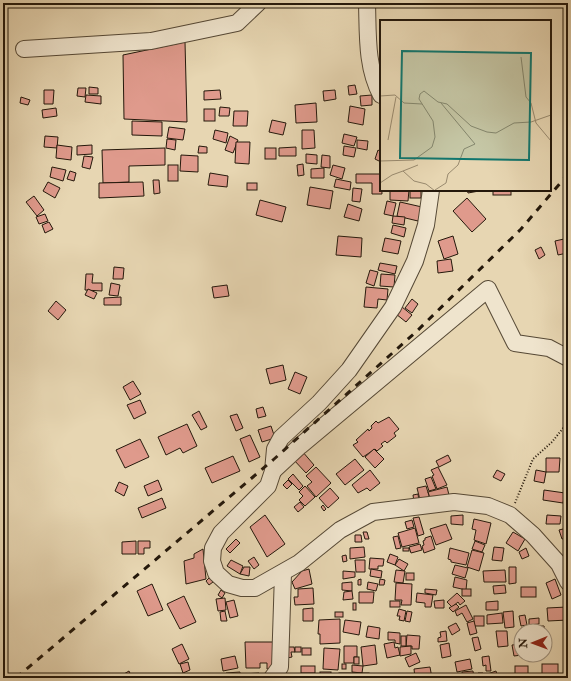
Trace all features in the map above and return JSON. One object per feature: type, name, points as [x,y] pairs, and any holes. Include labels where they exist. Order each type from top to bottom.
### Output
[{"type":"street","points":[[24,49],[151,41],[237,23],[258,3]]},
{"type":"street","points":[[367,3],[369,53],[373,81],[380,93]]},
{"type":"street","points":[[431,191],[426,225],[416,261],[393,307],[349,370],[319,404],[281,438],[275,449],[273,471],[268,486],[222,533],[213,548],[212,561],[216,573],[228,584],[242,588],[255,588],[300,563],[340,530],[373,512],[454,502],[488,506],[510,515],[533,535],[559,564],[568,582]]},
{"type":"street","points":[[273,471],[306,441],[488,289],[515,343],[549,348],[568,358]]},
{"type":"street","points":[[272,678],[280,667],[283,573]]},
{"type":"path","points":[[510,515],[533,459],[552,442],[568,422]]},
{"type":"building","points":[[185,42],[187,122],[124,119],[123,55]]},
{"type":"building","points":[[355,85],[357,94],[349,95],[348,86]]},
{"type":"building","points":[[89,87],[98,88],[98,94],[89,94]]},
{"type":"building","points":[[78,88],[86,88],[85,97],[77,96]]},
{"type":"building","points":[[44,90],[54,90],[53,104],[44,104]]},
{"type":"building","points":[[220,90],[221,99],[204,100],[204,91]]},
{"type":"building","points":[[335,90],[336,99],[324,101],[323,91]]},
{"type":"building","points":[[86,95],[101,96],[101,104],[85,102]]},
{"type":"building","points":[[372,95],[372,105],[361,106],[360,96]]},
{"type":"building","points":[[21,97],[30,100],[28,105],[20,103]]},
{"type":"building","points":[[316,103],[317,122],[296,123],[295,105]]},
{"type":"building","points":[[350,106],[365,109],[363,125],[348,122]]},
{"type":"building","points":[[220,107],[230,108],[229,116],[219,116]]},
{"type":"building","points":[[56,108],[57,116],[43,118],[42,110]]},
{"type":"building","points":[[204,109],[215,109],[215,121],[204,121]]},
{"type":"building","points":[[234,111],[248,111],[247,126],[233,126]]},
{"type":"building","points":[[272,120],[286,123],[283,135],[269,132]]},
{"type":"building","points":[[132,121],[162,122],[162,136],[132,135]]},
{"type":"building","points":[[169,127],[185,129],[183,140],[167,138]]},
{"type":"building","points":[[215,130],[228,133],[226,143],[213,139]]},
{"type":"building","points":[[302,130],[314,130],[315,148],[302,149]]},
{"type":"building","points":[[344,134],[357,137],[354,146],[342,143]]},
{"type":"building","points":[[45,136],[58,137],[57,148],[44,147]]},
{"type":"building","points":[[230,136],[238,140],[233,153],[225,150]]},
{"type":"building","points":[[167,139],[176,140],[175,150],[166,148]]},
{"type":"building","points":[[357,140],[368,141],[367,150],[357,148]]},
{"type":"building","points":[[236,142],[250,142],[249,164],[235,163]]},
{"type":"building","points":[[57,145],[72,147],[71,160],[56,158]]},
{"type":"building","points":[[92,145],[92,154],[77,155],[77,146]]},
{"type":"building","points":[[199,146],[207,147],[207,153],[198,153]]},
{"type":"building","points":[[344,146],[356,148],[354,157],[343,155]]},
{"type":"building","points":[[296,147],[296,156],[279,156],[279,148]]},
{"type":"building","points":[[165,148],[165,165],[129,166],[129,182],[103,183],[102,150]]},
{"type":"building","points":[[265,148],[276,148],[276,159],[265,159]]},
{"type":"building","points":[[378,150],[380,151],[380,162],[375,159]]},
{"type":"building","points":[[306,154],[317,155],[317,164],[306,163]]},
{"type":"building","points":[[181,155],[198,156],[198,172],[180,171]]},
{"type":"building","points":[[322,155],[330,156],[330,168],[321,167]]},
{"type":"building","points":[[84,156],[93,157],[90,169],[82,167]]},
{"type":"building","points":[[303,164],[304,175],[298,176],[297,165]]},
{"type":"building","points":[[168,165],[178,165],[178,181],[168,181]]},
{"type":"building","points":[[333,165],[345,168],[342,179],[330,175]]},
{"type":"building","points":[[52,167],[66,170],[63,181],[50,177]]},
{"type":"building","points":[[324,168],[324,178],[311,178],[311,169]]},
{"type":"building","points":[[70,171],[76,173],[74,181],[67,179]]},
{"type":"building","points":[[210,173],[228,176],[227,187],[208,185]]},
{"type":"building","points":[[356,174],[380,174],[380,191],[382,191],[382,194],[372,194],[372,183],[356,183]]},
{"type":"building","points":[[336,179],[351,182],[350,190],[334,187]]},
{"type":"building","points":[[153,180],[159,180],[160,193],[154,194]]},
{"type":"building","points":[[48,182],[60,188],[55,198],[43,191]]},
{"type":"building","points":[[143,182],[144,196],[99,198],[99,183]]},
{"type":"building","points":[[247,183],[257,183],[257,190],[247,190]]},
{"type":"building","points":[[310,187],[333,191],[330,209],[307,205]]},
{"type":"building","points":[[353,188],[362,189],[360,202],[352,201]]},
{"type":"building","points":[[390,191],[409,191],[408,201],[390,200]]},
{"type":"building","points":[[410,191],[421,191],[421,198],[410,198]]},
{"type":"building","points":[[467,191],[479,191],[468,193]]},
{"type":"building","points":[[493,191],[511,191],[511,195],[493,195]]},
{"type":"building","points":[[34,196],[44,210],[37,216],[26,202]]},
{"type":"building","points":[[467,198],[486,219],[472,232],[453,211]]},
{"type":"building","points":[[260,200],[286,207],[282,222],[256,215]]},
{"type":"building","points":[[387,201],[396,203],[393,216],[384,214]]},
{"type":"building","points":[[400,202],[422,207],[418,221],[397,216]]},
{"type":"building","points":[[348,204],[362,209],[359,221],[344,217]]},
{"type":"building","points":[[45,214],[48,221],[39,224],[36,217]]},
{"type":"building","points":[[393,216],[405,217],[404,225],[392,223]]},
{"type":"building","points":[[49,222],[53,229],[45,233],[42,225]]},
{"type":"building","points":[[393,225],[406,228],[404,237],[391,233]]},
{"type":"building","points":[[338,236],[362,238],[361,257],[336,255]]},
{"type":"building","points":[[453,236],[458,254],[444,259],[438,241]]},
{"type":"building","points":[[385,238],[401,241],[398,254],[382,251]]},
{"type":"building","points":[[564,239],[567,253],[558,255],[555,241]]},
{"type":"building","points":[[541,247],[545,255],[539,259],[535,250]]},
{"type":"building","points":[[451,259],[453,271],[438,273],[437,261]]},
{"type":"building","points":[[380,263],[397,266],[395,274],[378,270]]},
{"type":"building","points":[[114,267],[124,268],[123,279],[113,279]]},
{"type":"building","points":[[370,270],[378,272],[374,286],[366,283]]},
{"type":"building","points":[[86,274],[93,274],[92,283],[102,283],[102,291],[85,290]]},
{"type":"building","points":[[381,274],[395,275],[394,287],[380,286]]},
{"type":"building","points":[[111,283],[120,285],[118,296],[109,295]]},
{"type":"building","points":[[227,285],[229,296],[214,298],[212,287]]},
{"type":"building","points":[[366,287],[388,289],[387,300],[378,299],[377,308],[364,307]]},
{"type":"building","points":[[88,289],[97,293],[94,299],[85,295]]},
{"type":"building","points":[[121,297],[121,305],[104,305],[104,298]]},
{"type":"building","points":[[412,299],[418,304],[412,313],[405,308]]},
{"type":"building","points":[[56,301],[66,310],[58,320],[48,311]]},
{"type":"building","points":[[402,307],[412,315],[406,322],[396,314]]},
{"type":"building","points":[[283,365],[286,380],[270,384],[266,369]]},
{"type":"building","points":[[295,372],[307,377],[300,394],[288,389]]},
{"type":"building","points":[[133,381],[141,394],[130,400],[123,387]]},
{"type":"building","points":[[140,400],[146,413],[134,419],[127,405]]},
{"type":"building","points":[[263,407],[266,416],[258,418],[256,409]]},
{"type":"building","points":[[199,411],[207,427],[201,430],[192,415]]},
{"type":"building","points":[[237,414],[243,428],[236,431],[230,416]]},
{"type":"building","points":[[389,417],[399,429],[394,433],[396,436],[387,443],[385,441],[381,444],[383,446],[377,451],[375,449],[363,457],[353,445],[358,442],[356,440],[368,429],[369,431],[372,428],[371,426],[376,421],[378,423]]},
{"type":"building","points":[[187,424],[197,446],[183,453],[180,448],[166,455],[158,437]]},
{"type":"building","points":[[271,426],[275,438],[262,442],[258,430]]},
{"type":"building","points":[[250,435],[260,457],[249,462],[240,439]]},
{"type":"building","points":[[140,439],[149,457],[125,468],[116,450]]},
{"type":"building","points":[[374,449],[384,459],[375,468],[365,457]]},
{"type":"building","points":[[302,451],[314,465],[306,473],[293,459]]},
{"type":"building","points":[[448,455],[451,461],[439,467],[436,461]]},
{"type":"building","points":[[233,456],[240,471],[212,483],[205,468]]},
{"type":"building","points":[[546,458],[560,458],[559,472],[546,472]]},
{"type":"building","points":[[355,459],[364,470],[345,485],[336,474]]},
{"type":"building","points":[[566,459],[568,459],[568,466],[565,466]]},
{"type":"building","points":[[316,467],[331,483],[316,497],[307,486],[312,482],[306,476]]},
{"type":"building","points":[[438,467],[447,485],[437,489],[432,476],[434,475],[431,470]]},
{"type":"building","points":[[370,470],[380,483],[370,491],[367,488],[358,493],[352,485]]},
{"type":"building","points":[[497,470],[505,474],[501,481],[493,477]]},
{"type":"building","points":[[536,470],[546,472],[544,483],[534,481]]},
{"type":"building","points":[[293,474],[303,486],[299,490],[288,479]]},
{"type":"building","points":[[431,477],[436,489],[429,491],[425,479]]},
{"type":"building","points":[[158,480],[162,490],[148,496],[144,486]]},
{"type":"building","points":[[288,480],[292,484],[287,489],[283,485]]},
{"type":"building","points":[[119,482],[128,486],[124,496],[115,491]]},
{"type":"building","points":[[305,486],[315,497],[305,506],[299,500],[303,496],[299,492]]},
{"type":"building","points":[[426,486],[431,502],[421,504],[417,488]]},
{"type":"building","points":[[447,487],[450,499],[431,501],[428,492]]},
{"type":"building","points":[[330,488],[339,498],[328,508],[319,498]]},
{"type":"building","points":[[544,490],[565,493],[563,503],[543,500]]},
{"type":"building","points":[[418,494],[419,501],[414,502],[413,495]]},
{"type":"building","points":[[162,498],[166,508],[142,518],[138,508]]},
{"type":"building","points":[[300,502],[304,507],[298,512],[294,507]]},
{"type":"building","points":[[323,505],[326,509],[324,511],[321,507]]},
{"type":"building","points":[[568,509],[568,524],[564,510]]},
{"type":"building","points":[[265,515],[285,544],[267,557],[250,527]]},
{"type":"building","points":[[463,515],[463,525],[451,524],[451,516]]},
{"type":"building","points":[[547,515],[561,516],[560,524],[546,524]]},
{"type":"building","points":[[419,517],[424,534],[418,536],[413,518]]},
{"type":"building","points":[[474,519],[491,523],[486,544],[474,540],[476,530],[472,529]]},
{"type":"building","points":[[412,520],[414,527],[407,529],[405,522]]},
{"type":"building","points":[[446,524],[452,539],[436,545],[430,529]]},
{"type":"building","points":[[415,528],[419,543],[402,547],[398,533]]},
{"type":"building","points":[[567,528],[568,538],[562,539],[559,530]]},
{"type":"building","points":[[363,532],[367,532],[369,539],[365,539]]},
{"type":"building","points":[[513,532],[525,539],[518,551],[506,543]]},
{"type":"building","points":[[355,535],[361,535],[362,542],[355,542]]},
{"type":"building","points":[[398,536],[401,548],[396,549],[393,537]]},
{"type":"building","points":[[431,536],[435,549],[424,553],[422,546],[424,545],[423,541],[425,538]]},
{"type":"building","points":[[236,539],[240,543],[230,553],[226,549]]},
{"type":"building","points":[[136,541],[136,554],[122,554],[122,542]]},
{"type":"building","points":[[138,541],[150,541],[150,548],[144,548],[144,554],[138,554]]},
{"type":"building","points":[[475,541],[485,545],[482,552],[472,549]]},
{"type":"building","points":[[420,544],[422,550],[411,553],[409,547]]},
{"type":"building","points":[[364,547],[365,557],[350,559],[350,548]]},
{"type":"building","points":[[494,547],[504,548],[502,561],[492,560]]},
{"type":"building","points":[[403,548],[409,548],[409,551],[403,551]]},
{"type":"building","points":[[450,548],[469,553],[466,565],[451,562],[451,560],[448,559]]},
{"type":"building","points":[[526,548],[529,556],[522,559],[519,552]]},
{"type":"building","points":[[203,549],[206,579],[186,584],[184,561],[194,558],[194,554]]},
{"type":"building","points":[[472,550],[484,553],[479,571],[467,567]]},
{"type":"building","points":[[390,554],[398,557],[395,565],[387,562]]},
{"type":"building","points":[[346,555],[347,561],[343,562],[342,556]]},
{"type":"building","points":[[254,557],[259,565],[254,569],[248,561]]},
{"type":"building","points":[[370,558],[384,559],[383,566],[378,566],[378,569],[369,569]]},
{"type":"building","points":[[399,559],[408,564],[404,571],[395,565]]},
{"type":"building","points":[[231,560],[243,566],[240,574],[227,566]]},
{"type":"building","points":[[355,560],[365,560],[365,572],[356,572]]},
{"type":"building","points":[[455,565],[468,568],[465,578],[452,574]]},
{"type":"building","points":[[244,567],[250,567],[249,576],[240,574]]},
{"type":"building","points":[[509,567],[516,567],[516,583],[509,584]]},
{"type":"building","points":[[309,569],[312,584],[295,589],[292,582],[302,571]]},
{"type":"building","points":[[371,569],[382,571],[381,578],[370,576]]},
{"type":"building","points":[[396,570],[405,571],[403,583],[394,582]]},
{"type":"building","points":[[505,570],[506,582],[484,582],[483,571]]},
{"type":"building","points":[[343,571],[355,572],[355,577],[343,579]]},
{"type":"building","points":[[406,573],[414,573],[414,580],[406,580]]},
{"type":"building","points":[[455,577],[467,580],[466,590],[453,587]]},
{"type":"building","points":[[209,578],[213,582],[209,585],[206,581]]},
{"type":"building","points":[[361,579],[361,585],[358,585],[358,580]]},
{"type":"building","points":[[380,579],[385,580],[384,585],[379,585]]},
{"type":"building","points":[[555,579],[561,595],[552,599],[546,583]]},
{"type":"building","points":[[352,582],[352,591],[342,590],[342,583]]},
{"type":"building","points":[[368,582],[378,584],[376,591],[367,589]]},
{"type":"building","points":[[396,583],[412,584],[411,605],[401,605],[402,600],[395,600]]},
{"type":"building","points":[[152,584],[163,610],[148,616],[137,591]]},
{"type":"building","points":[[505,585],[506,593],[494,594],[493,586]]},
{"type":"building","points":[[521,587],[536,587],[536,597],[521,597]]},
{"type":"building","points":[[313,588],[314,604],[295,605],[294,597],[298,597],[298,589]]},
{"type":"building","points":[[425,589],[437,590],[436,595],[425,593]]},
{"type":"building","points":[[462,589],[471,589],[471,596],[462,596]]},
{"type":"building","points":[[221,590],[225,593],[222,598],[218,595]]},
{"type":"building","points":[[352,591],[353,599],[343,600],[344,592]]},
{"type":"building","points":[[359,592],[374,592],[373,603],[359,603]]},
{"type":"building","points":[[417,593],[433,595],[431,607],[425,607],[425,603],[416,602]]},
{"type":"building","points":[[457,593],[465,601],[460,605],[458,602],[452,607],[447,602]]},
{"type":"building","points":[[184,596],[196,622],[180,629],[167,604]]},
{"type":"building","points":[[225,598],[226,610],[218,611],[216,599]]},
{"type":"building","points":[[234,600],[238,616],[230,618],[226,602]]},
{"type":"building","points":[[444,600],[444,608],[435,608],[434,601]]},
{"type":"building","points":[[390,601],[400,601],[400,607],[390,607]]},
{"type":"building","points":[[498,601],[498,610],[486,610],[486,602]]},
{"type":"building","points":[[353,603],[356,603],[356,610],[353,610]]},
{"type":"building","points":[[456,604],[459,607],[453,612],[449,608]]},
{"type":"building","points":[[466,605],[473,619],[467,622],[462,613],[457,616],[455,611]]},
{"type":"building","points":[[567,607],[568,620],[548,621],[547,608]]},
{"type":"building","points":[[313,608],[313,621],[303,621],[303,609]]},
{"type":"building","points":[[399,609],[406,611],[404,621],[399,620],[400,616],[397,616]]},
{"type":"building","points":[[225,611],[227,621],[221,621],[220,612]]},
{"type":"building","points":[[407,611],[412,612],[410,622],[405,621]]},
{"type":"building","points":[[513,611],[513,627],[505,628],[503,612]]},
{"type":"building","points":[[335,612],[343,612],[343,617],[335,617]]},
{"type":"building","points":[[502,613],[503,623],[487,624],[487,615]]},
{"type":"building","points":[[525,615],[527,623],[520,623],[519,616]]},
{"type":"building","points":[[474,616],[484,616],[484,626],[474,626]]},
{"type":"building","points":[[539,618],[539,623],[529,623],[529,619]]},
{"type":"building","points":[[340,619],[340,643],[320,644],[320,634],[318,634],[319,620]]},
{"type":"building","points":[[345,620],[361,622],[359,635],[343,632]]},
{"type":"building","points":[[474,621],[477,633],[470,635],[467,623]]},
{"type":"building","points":[[456,623],[460,630],[452,635],[448,627]]},
{"type":"building","points":[[368,626],[380,628],[379,639],[366,637]]},
{"type":"building","points":[[446,631],[447,641],[438,642],[438,638],[441,637],[440,632]]},
{"type":"building","points":[[496,631],[507,631],[508,646],[498,647]]},
{"type":"building","points":[[388,632],[400,633],[400,644],[395,643],[395,640],[388,640]]},
{"type":"building","points":[[407,635],[420,636],[419,649],[412,649],[412,646],[406,646]]},
{"type":"building","points":[[401,636],[406,636],[406,646],[401,646]]},
{"type":"building","points":[[478,637],[481,649],[475,651],[472,638]]},
{"type":"building","points":[[245,642],[276,642],[276,669],[267,669],[267,663],[260,663],[260,668],[246,668]]},
{"type":"building","points":[[394,642],[395,648],[398,647],[400,655],[387,658],[384,644]]},
{"type":"building","points":[[449,643],[451,656],[442,658],[440,645]]},
{"type":"building","points":[[182,644],[189,659],[179,664],[172,649]]},
{"type":"building","points":[[375,645],[377,664],[363,666],[361,647]]},
{"type":"building","points":[[344,646],[357,646],[357,657],[354,657],[354,663],[344,663]]},
{"type":"building","points":[[411,646],[411,654],[400,656],[400,647]]},
{"type":"building","points":[[287,647],[294,647],[295,652],[291,652],[292,657],[287,658]]},
{"type":"building","points":[[295,647],[301,647],[301,652],[295,652]]},
{"type":"building","points":[[302,648],[311,648],[311,655],[302,655]]},
{"type":"building","points":[[324,648],[340,649],[338,670],[323,669]]},
{"type":"building","points":[[416,653],[420,662],[409,667],[405,658]]},
{"type":"building","points":[[235,656],[238,668],[223,671],[221,659]]},
{"type":"building","points":[[489,656],[491,671],[486,671],[486,665],[483,666],[482,657]]},
{"type":"building","points":[[354,657],[359,657],[359,664],[354,664]]},
{"type":"building","points":[[470,659],[472,669],[457,672],[455,662]]},
{"type":"building","points":[[188,662],[190,670],[183,673],[180,664]]},
{"type":"building","points":[[342,664],[346,664],[346,669],[342,669]]},
{"type":"building","points":[[542,664],[558,664],[558,678],[542,678]]},
{"type":"building","points":[[352,665],[363,666],[362,673],[352,672]]},
{"type":"building","points":[[301,666],[315,666],[315,673],[301,673]]},
{"type":"building","points":[[515,666],[528,666],[528,678],[515,678]]},
{"type":"building","points":[[430,667],[432,678],[415,678],[414,669]]},
{"type":"building","points":[[129,671],[132,678],[117,678]]},
{"type":"building","points":[[473,671],[474,678],[463,678],[462,672]]},
{"type":"building","points":[[496,671],[498,678],[483,678],[482,676]]},
{"type":"building","points":[[240,672],[240,678],[226,678],[226,673]]},
{"type":"building","points":[[320,672],[331,672],[331,678],[320,678]]},
{"type":"building","points":[[259,673],[259,678],[243,678],[243,674]]},
{"type":"building","points":[[339,673],[369,673],[369,678],[339,678]]},
{"type":"building","points":[[478,673],[483,673],[484,678],[478,678]]},
{"type":"building","points":[[168,675],[179,677],[179,678],[167,678]]},
{"type":"building","points":[[304,677],[320,677],[320,678],[305,678]]},
{"type":"railway","points":[[16,678],[273,460],[417,331],[521,229],[568,174]]}]
